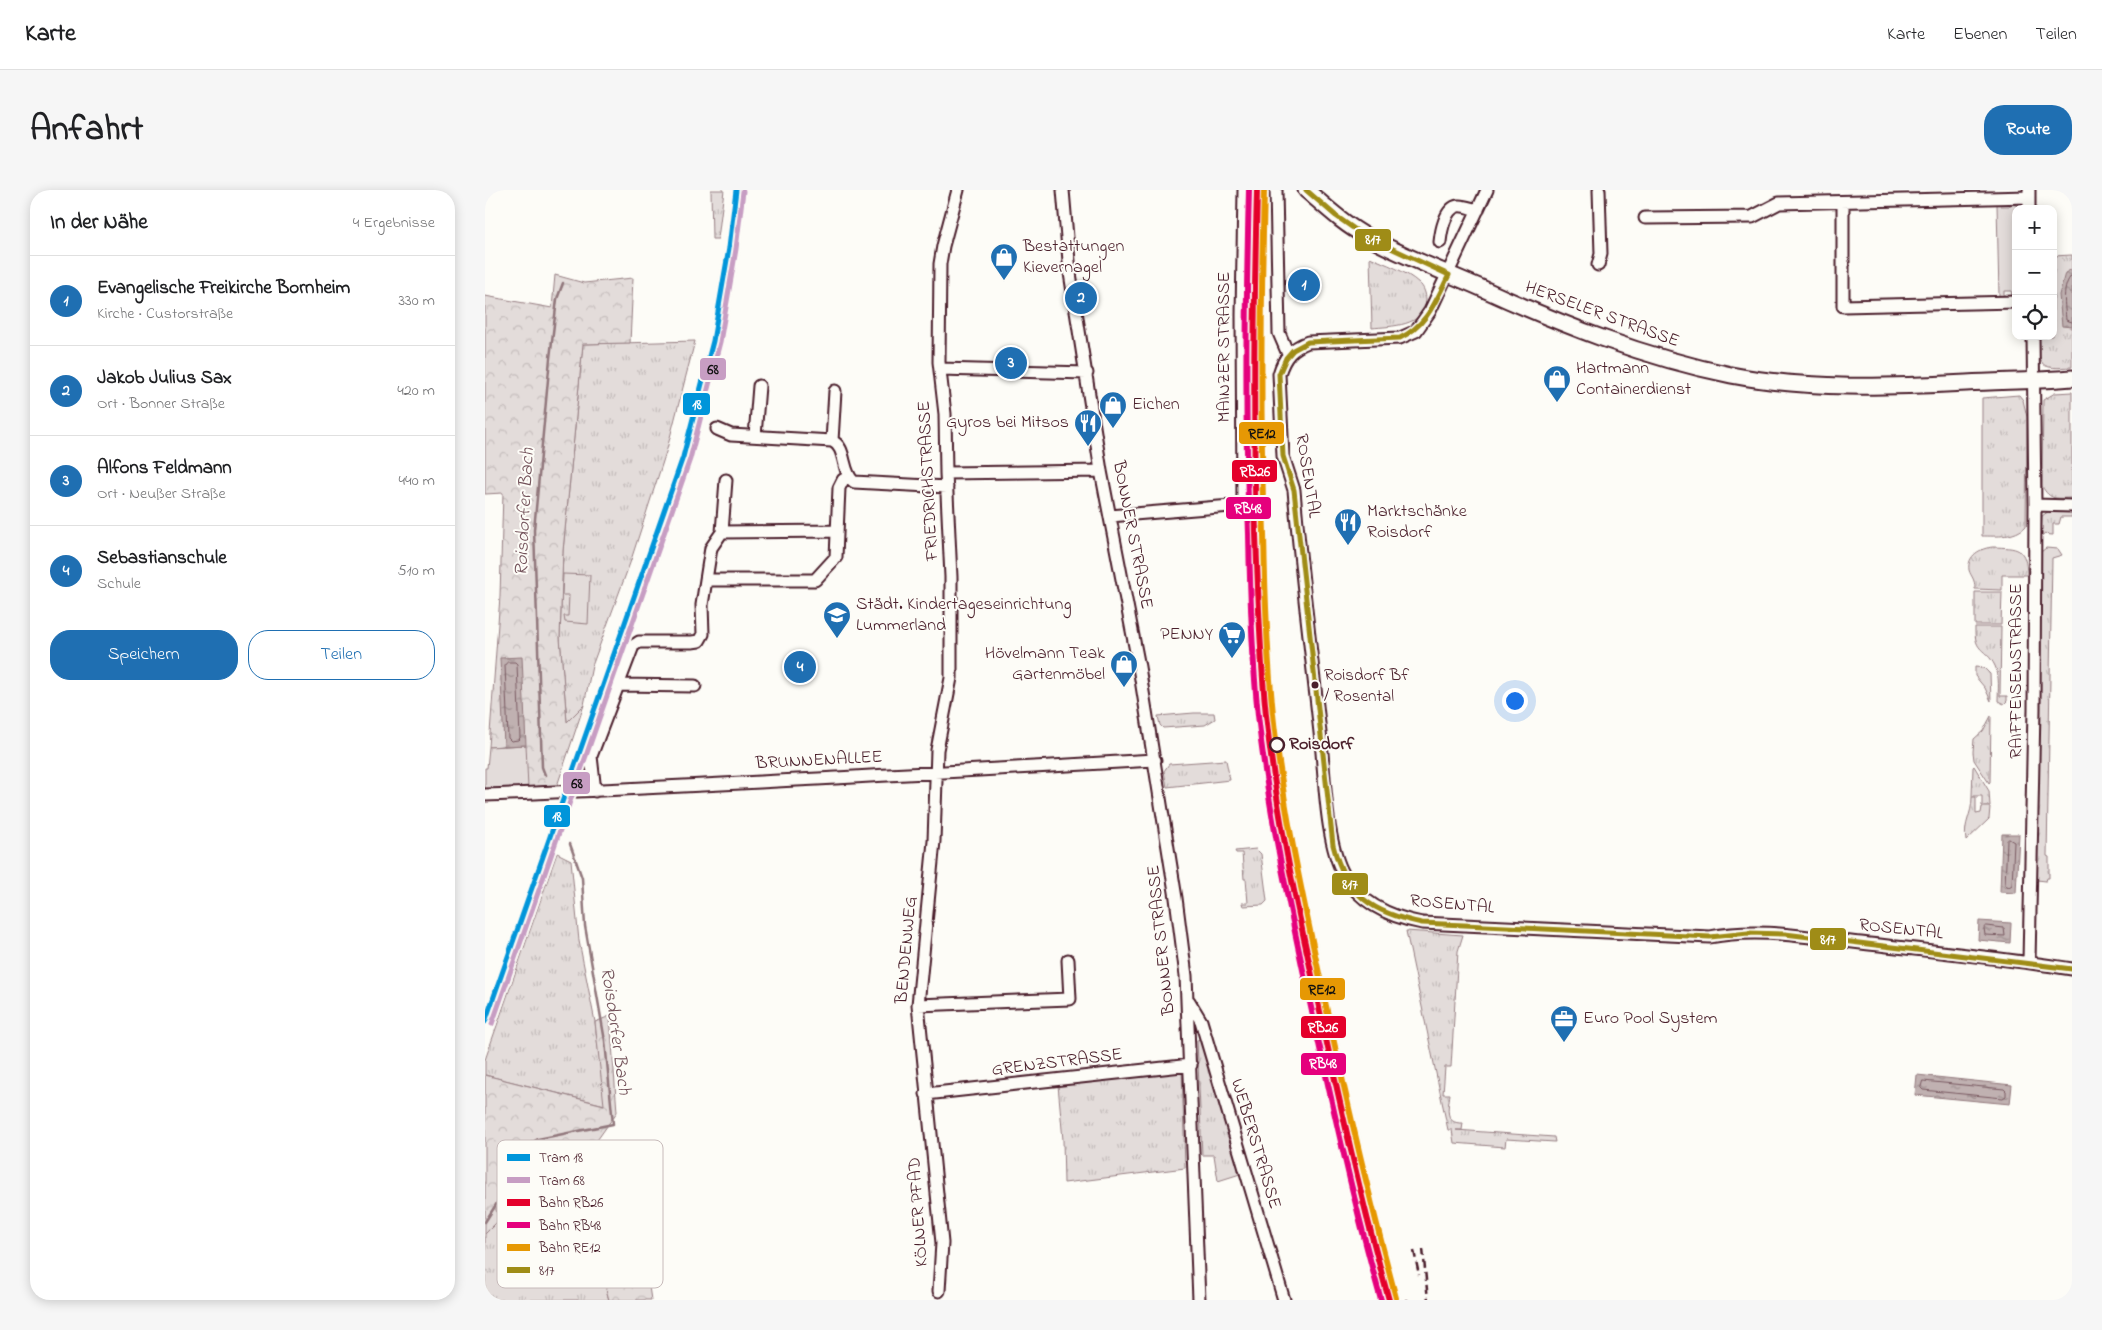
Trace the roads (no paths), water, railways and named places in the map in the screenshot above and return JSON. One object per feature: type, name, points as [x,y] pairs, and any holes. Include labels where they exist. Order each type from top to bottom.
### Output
[{"type":"main road","name":"HERSELER STRASSE","points":[[1306,190],[1336,216],[1363,235],[1449,275],[1533,312],[1631,349],[1687,365],[1733,375],[1787,383],[1842,387],[2072,378]]},
{"type":"street","name":"FRIEDRICHSTRASSE","points":[[937,772],[937,750],[951,678],[951,577],[945,414],[940,369],[940,264],[958,190]]},
{"type":"street","name":"BONNER STRASSE","points":[[1063,190],[1070,273],[1101,471],[1138,658],[1177,898],[1188,1000],[1199,1300]]},
{"type":"street","name":"MAINZER STRASSE","points":[[1110,516],[1243,505],[1242,315],[1244,190]]},
{"type":"street","points":[[1276,190],[1279,333],[1288,354],[1297,346],[1308,342],[1400,338],[1408,335],[1424,320],[1449,275],[1487,190]]},
{"type":"street","points":[[1598,265],[1601,254],[1599,190]]},
{"type":"street","points":[[1645,218],[1752,217],[1779,203],[1843,202],[2029,193]]},
{"type":"street","points":[[1843,202],[1843,306],[2012,302]]},
{"type":"street","points":[[1440,242],[1441,230],[1450,211],[1454,207],[1459,206],[1478,210]]},
{"type":"street","name":"RAIFFEISENSTRASSE","points":[[2029,962],[2034,718],[2035,505],[2033,340]]},
{"type":"street","name":"ROSENTAL","points":[[1288,354],[1279,374],[1283,456],[1294,490],[1333,845],[1336,860],[1345,878],[1376,909],[1405,920],[1422,923],[1710,937],[1740,932],[1757,933],[2029,962],[2072,969]]},
{"type":"street","points":[[940,369],[1087,373]]},
{"type":"street","points":[[755,436],[759,386]]},
{"type":"street","points":[[832,441],[835,391]]},
{"type":"street","points":[[717,429],[731,435],[832,441],[839,446],[848,477],[855,482],[947,487]]},
{"type":"street","points":[[946,473],[1101,471]]},
{"type":"street","points":[[707,580],[815,580],[836,557],[839,488],[843,480],[848,477]]},
{"type":"street","points":[[595,791],[591,756],[633,646],[639,642],[699,641],[703,634],[703,605],[711,548],[722,532],[726,480]]},
{"type":"street","points":[[2035,505],[2072,506]]},
{"type":"street","points":[[722,532],[837,531]]},
{"type":"street","points":[[618,685],[695,686]]},
{"type":"street","name":"BRUNNENALLEE","points":[[485,795],[595,791],[1155,760]]},
{"type":"street","name":"BENDENWEG","points":[[931,1130],[918,1005],[934,841],[937,772]]},
{"type":"street","points":[[918,1005],[1070,999],[1068,960]]},
{"type":"street","name":"WEBERSTRASSE","points":[[1188,1000],[1201,1021],[1284,1300]]},
{"type":"street","name":"GRENZSTRASSE","points":[[926,1094],[1191,1065]]},
{"type":"street","name":"KÖLNER PFAD","points":[[931,1130],[942,1243],[939,1291]]},
{"type":"water","points":[[2072,269],[2072,327],[2062,326],[2059,295],[2065,273]]},
{"type":"water","points":[[522,657],[526,745],[504,746],[500,658]]},
{"type":"water","points":[[2002,834],[2019,834],[2016,893],[2000,892]]},
{"type":"water","points":[[1979,921],[2011,923],[2010,943],[1978,940]]},
{"type":"water","points":[[1917,1075],[2012,1085],[2010,1104],[1915,1095]]},
{"type":"waterway","name":"Roisdorfer Bach","points":[[545,775],[542,767],[534,530],[550,358],[557,299],[563,283]]},
{"type":"waterway","name":"Roisdorfer Bach","points":[[536,1140],[613,1124],[605,1041],[585,926],[582,878],[570,844]]},
{"type":"waterway","name":"Roisdorfer Bach","points":[[485,1222],[497,1203]]},
{"type":"railway","points":[[1423,1249],[1428,1300]]},
{"type":"railway","points":[[1414,1251],[1419,1275]]},
{"type":"tram line","name":"18","points":[[485,1022],[683,457],[713,341],[729,248],[736,190]]},
{"type":"tram line","name":"68","points":[[492,1024],[690,459],[720,342],[736,249],[743,191]]},
{"type":"rail line","name":"RB48","points":[[1249,190],[1247,448],[1250,579],[1254,670],[1262,751],[1273,822],[1317,1036],[1361,1225],[1381,1300]]},
{"type":"rail line","name":"RB26","points":[[1257,190],[1254,448],[1258,602],[1270,751],[1287,857],[1309,963],[1369,1225],[1389,1300]]},
{"type":"rail line","name":"RE12","points":[[1264,190],[1262,448],[1265,579],[1269,669],[1277,750],[1288,821],[1332,1035],[1376,1223],[1396,1298]]},
{"type":"place","name":"Bestattungen Kievernagel","points":[[1004,281]]},
{"type":"place","name":"Evangelische Freikirche Bornheim","points":[[1304,285]]},
{"type":"place","name":"Jakob Julius Sax","points":[[1081,298]]},
{"type":"place","name":"Alfons Feldmann","points":[[1011,363]]},
{"type":"place","name":"Hartmann Containerdienst","points":[[1557,403]]},
{"type":"place","name":"Eichen","points":[[1113,429]]},
{"type":"place","name":"Gyros bei Mitsos","points":[[1088,447]]},
{"type":"place","name":"Marktschänke Roisdorf","points":[[1348,546]]},
{"type":"place","name":"Städt. Kindertageseinrichtung Lummerland","points":[[837,639]]},
{"type":"place","name":"PENNY","points":[[1232,659]]},
{"type":"place","name":"Sebastianschule","points":[[800,667]]},
{"type":"place","name":"Roisdorf Bf / Rosental","points":[[1315,685]]},
{"type":"place","name":"Hövelmann Teak Gartenmöbel","points":[[1124,688]]},
{"type":"place","name":"Roisdorf","points":[[1277,745]]},
{"type":"place","name":"Euro Pool System","points":[[1564,1043]]}]
